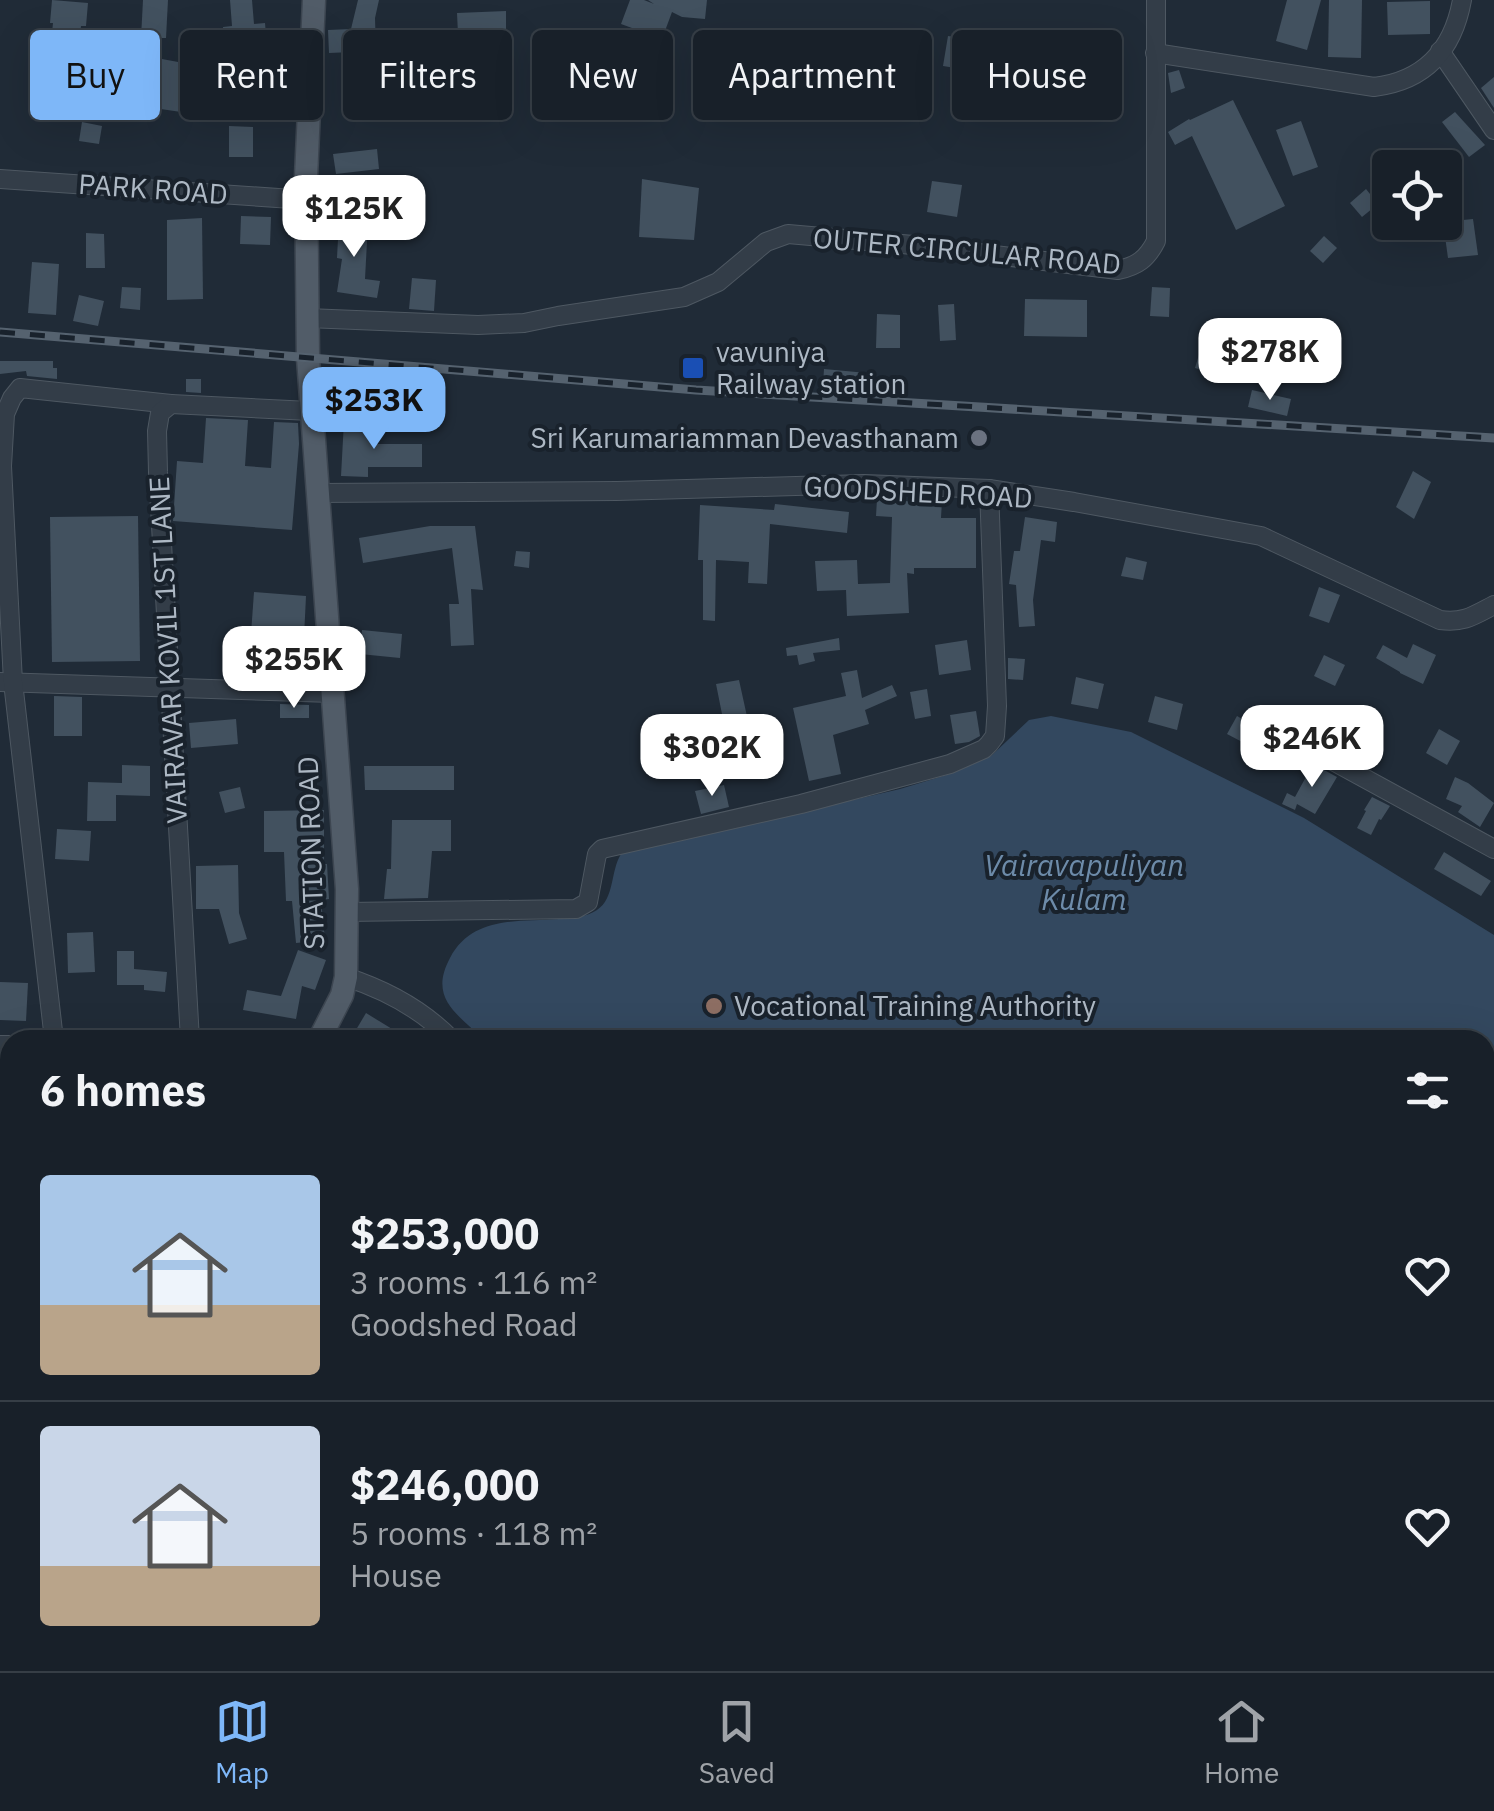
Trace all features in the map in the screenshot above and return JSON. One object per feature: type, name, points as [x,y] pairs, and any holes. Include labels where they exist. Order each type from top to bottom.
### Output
[{"type":"main road","name":"STATION ROAD","points":[[314,0],[306,178],[310,411],[347,889],[346,977],[325,1030]]},
{"type":"street","name":"OUTER CIRCULAR ROAD","points":[[307,318],[524,324],[684,297],[718,282],[766,242],[788,234],[913,244],[1118,270],[1135,266],[1150,254],[1156,242],[1156,0]]},
{"type":"street","points":[[1155,53],[1374,87],[1396,84],[1431,65],[1456,27],[1462,0]]},
{"type":"street","points":[[1440,51],[1494,130]]},
{"type":"street","name":"PARK ROAD","points":[[0,179],[307,200]]},
{"type":"street","points":[[53,1030],[6,682],[2,466],[5,414],[20,388],[171,404],[310,411]]},
{"type":"street","name":"VAIRAVAR KOVIL 1ST LANE","points":[[171,404],[160,413],[157,431],[189,1030]]},
{"type":"street","name":"GOODSHED ROAD","points":[[317,493],[864,484],[989,490],[1261,536],[1440,620],[1465,620],[1494,605]]},
{"type":"street","points":[[347,912],[576,909],[588,902],[597,854],[602,849],[801,804],[950,764],[984,749],[995,736],[997,706],[989,490]]},
{"type":"street","points":[[6,682],[332,692]]},
{"type":"street","points":[[1311,748],[1494,849]]},
{"type":"street","points":[[346,977],[405,1002],[442,1030]]},
{"type":"water","name":"Vairavapuliyan Kulam","points":[[1051,716],[1131,732],[1304,818],[1494,935],[1494,1030],[474,1030],[444,995],[442,984],[450,958],[470,935],[497,924],[574,918],[593,912],[607,899],[621,854],[953,773],[991,756],[1029,720]]},
{"type":"building","points":[[52,0],[88,3],[86,26],[81,30],[52,30]]},
{"type":"building","points":[[143,0],[168,0],[166,38],[160,38],[160,30],[141,30]]},
{"type":"building","points":[[230,0],[252,0],[254,24],[265,23],[266,30],[223,30],[232,26]]},
{"type":"building","points":[[358,0],[379,0],[375,30],[343,30],[343,52],[329,53],[328,30],[351,29]]},
{"type":"building","points":[[630,0],[654,4],[648,0],[707,0],[705,19],[672,12],[665,30],[637,30],[621,24]]},
{"type":"building","points":[[1287,0],[1321,0],[1307,50],[1276,41]]},
{"type":"building","points":[[1329,0],[1362,0],[1361,58],[1328,57]]},
{"type":"building","points":[[1430,1],[1430,34],[1388,35],[1387,2]]},
{"type":"building","points":[[506,11],[506,30],[458,30],[457,13]]},
{"type":"building","points":[[948,36],[952,37],[952,67],[943,66]]},
{"type":"building","points":[[162,59],[180,62],[180,112],[160,109]]},
{"type":"building","points":[[1179,70],[1185,88],[1171,93],[1168,73]]},
{"type":"building","points":[[1494,77],[1494,108],[1481,88]]},
{"type":"building","points":[[1233,100],[1285,206],[1236,230],[1192,136],[1175,145],[1168,132]]},
{"type":"building","points":[[1455,112],[1485,145],[1469,157],[1442,122]]},
{"type":"building","points":[[1301,121],[1318,167],[1293,176],[1276,130]]},
{"type":"building","points":[[82,122],[102,126],[99,144],[79,141]]},
{"type":"building","points":[[229,126],[253,127],[253,157],[229,157]]},
{"type":"building","points":[[377,149],[379,169],[336,174],[333,154]]},
{"type":"building","points":[[642,179],[699,188],[694,240],[639,237]]},
{"type":"building","points":[[932,181],[962,185],[957,217],[927,212]]},
{"type":"building","points":[[1366,189],[1372,196],[1372,209],[1362,217],[1350,203]]},
{"type":"building","points":[[241,216],[271,217],[270,245],[240,244]]},
{"type":"building","points":[[202,218],[203,299],[167,300],[167,220]]},
{"type":"building","points":[[1473,219],[1478,255],[1448,258],[1446,240],[1462,240],[1462,220]]},
{"type":"building","points":[[339,220],[368,223],[365,279],[380,281],[377,298],[337,292],[342,259],[337,258]]},
{"type":"building","points":[[86,233],[104,234],[105,268],[86,268]]},
{"type":"building","points":[[1324,236],[1337,248],[1323,263],[1310,251]]},
{"type":"building","points":[[32,262],[59,264],[56,315],[28,313]]},
{"type":"building","points":[[412,278],[436,280],[434,311],[409,309]]},
{"type":"building","points":[[122,287],[141,288],[140,310],[120,308]]},
{"type":"building","points":[[1152,287],[1170,288],[1169,317],[1150,316]]},
{"type":"building","points":[[79,295],[104,301],[98,326],[73,321]]},
{"type":"building","points":[[1025,299],[1087,300],[1087,337],[1024,336]]},
{"type":"building","points":[[954,304],[956,340],[940,341],[938,305]]},
{"type":"building","points":[[877,314],[900,315],[900,348],[876,348]]},
{"type":"building","points":[[1201,348],[1247,361],[1241,382],[1195,368]]},
{"type":"building","points":[[0,361],[53,361],[57,379],[27,376],[26,371],[0,374]]},
{"type":"building","points":[[824,369],[867,373],[865,389],[823,384]]},
{"type":"building","points":[[186,379],[201,379],[201,393],[186,392]]},
{"type":"building","points":[[1252,390],[1291,399],[1287,416],[1248,407]]},
{"type":"building","points":[[206,418],[248,420],[245,466],[271,468],[274,422],[298,423],[292,530],[173,521],[177,461],[203,463]]},
{"type":"building","points":[[344,421],[371,423],[370,444],[422,444],[422,467],[368,467],[368,477],[341,476]]},
{"type":"building","points":[[1413,471],[1431,482],[1414,519],[1396,507]]},
{"type":"building","points":[[877,499],[931,503],[931,499],[942,500],[941,518],[976,518],[976,568],[914,568],[914,574],[907,573],[909,613],[847,616],[846,590],[817,591],[815,561],[857,560],[858,584],[890,583],[892,517],[876,516]]},
{"type":"building","points":[[775,504],[849,512],[847,533],[770,524],[767,584],[748,583],[749,562],[716,560],[715,621],[703,620],[703,560],[698,560],[700,505],[774,510]]},
{"type":"building","points":[[138,516],[140,661],[52,662],[50,517]]},
{"type":"building","points":[[1025,517],[1057,522],[1055,542],[1041,540],[1033,600],[1035,626],[1019,627],[1016,585],[1009,584],[1014,551],[1020,551]]},
{"type":"building","points":[[430,526],[475,526],[483,590],[471,589],[474,645],[451,646],[449,604],[459,604],[452,548],[363,563],[359,538]]},
{"type":"building","points":[[516,551],[530,552],[529,568],[514,566]]},
{"type":"building","points":[[1126,557],[1147,562],[1143,580],[1121,576]]},
{"type":"building","points":[[1319,587],[1340,595],[1329,623],[1309,616]]},
{"type":"building","points":[[254,592],[306,596],[304,637],[251,634]]},
{"type":"building","points":[[362,630],[402,634],[400,658],[360,654]]},
{"type":"building","points":[[839,638],[840,650],[813,653],[815,661],[799,665],[797,655],[787,656],[786,648]]},
{"type":"building","points":[[967,640],[971,670],[939,675],[935,645]]},
{"type":"building","points":[[1413,644],[1436,655],[1423,684],[1376,658],[1383,645],[1407,658]]},
{"type":"building","points":[[1324,655],[1345,665],[1335,686],[1314,676]]},
{"type":"building","points":[[1008,658],[1025,659],[1023,680],[1008,679]]},
{"type":"building","points":[[857,670],[862,698],[892,685],[897,696],[865,710],[869,724],[833,735],[841,774],[809,781],[793,708],[846,696],[841,673]]},
{"type":"building","points":[[1076,677],[1104,684],[1098,709],[1071,704]]},
{"type":"building","points":[[739,680],[748,721],[737,722],[748,770],[724,777],[716,755],[709,756],[703,723],[723,719],[716,684]]},
{"type":"building","points":[[927,689],[931,716],[915,719],[910,692]]},
{"type":"building","points":[[54,696],[82,697],[82,736],[54,736]]},
{"type":"building","points":[[1155,696],[1183,704],[1177,730],[1148,722]]},
{"type":"building","points":[[280,704],[309,705],[309,718],[280,718]]},
{"type":"building","points":[[976,711],[980,736],[955,744],[950,715]]},
{"type":"building","points":[[1237,716],[1256,727],[1246,744],[1227,734]]},
{"type":"building","points":[[236,719],[238,744],[191,748],[189,723]]},
{"type":"building","points":[[1286,729],[1304,739],[1298,757],[1277,746]]},
{"type":"building","points":[[1439,729],[1460,741],[1447,765],[1426,753]]},
{"type":"building","points":[[1313,764],[1337,777],[1315,814],[1297,804],[1295,810],[1282,804],[1287,793],[1295,797]]},
{"type":"building","points":[[122,765],[150,766],[150,796],[116,795],[116,821],[87,821],[88,782],[122,783]]},
{"type":"building","points":[[364,766],[454,766],[454,790],[365,790]]},
{"type":"building","points":[[1455,777],[1494,803],[1480,827],[1458,812],[1462,806],[1446,799]]},
{"type":"building","points":[[724,785],[729,807],[701,814],[695,791]]},
{"type":"building","points":[[240,787],[245,808],[225,813],[219,792]]},
{"type":"building","points":[[1372,797],[1390,806],[1371,835],[1357,828]]},
{"type":"building","points":[[324,810],[324,864],[329,899],[321,900],[325,940],[296,943],[292,901],[286,901],[284,852],[264,852],[264,811]]},
{"type":"building","points":[[392,820],[451,820],[451,851],[432,851],[428,898],[384,899],[387,869],[391,869]]},
{"type":"building","points":[[57,829],[91,831],[89,861],[55,859]]},
{"type":"building","points":[[1444,852],[1491,881],[1481,896],[1434,869]]},
{"type":"building","points":[[238,865],[239,913],[247,939],[229,944],[219,909],[196,909],[196,866]]},
{"type":"building","points":[[93,932],[95,972],[68,973],[67,933]]},
{"type":"building","points":[[298,950],[326,960],[315,990],[302,986],[296,1019],[243,1010],[247,990],[281,996]]},
{"type":"building","points":[[117,951],[134,951],[134,969],[167,972],[165,992],[144,990],[144,985],[117,985]]},
{"type":"building","points":[[0,982],[28,983],[26,1021],[0,1020]]},
{"type":"building","points":[[366,1013],[394,1030],[356,1030]]},
{"type":"railway","points":[[0,332],[696,390],[1494,438]]},
{"type":"place","name":"vavuniya Railway station","points":[[693,368]]},
{"type":"place","name":"Sri Karumariamman Devasthanam","points":[[979,438]]},
{"type":"place","name":"Vocational Training Authority","points":[[714,1006]]}]
